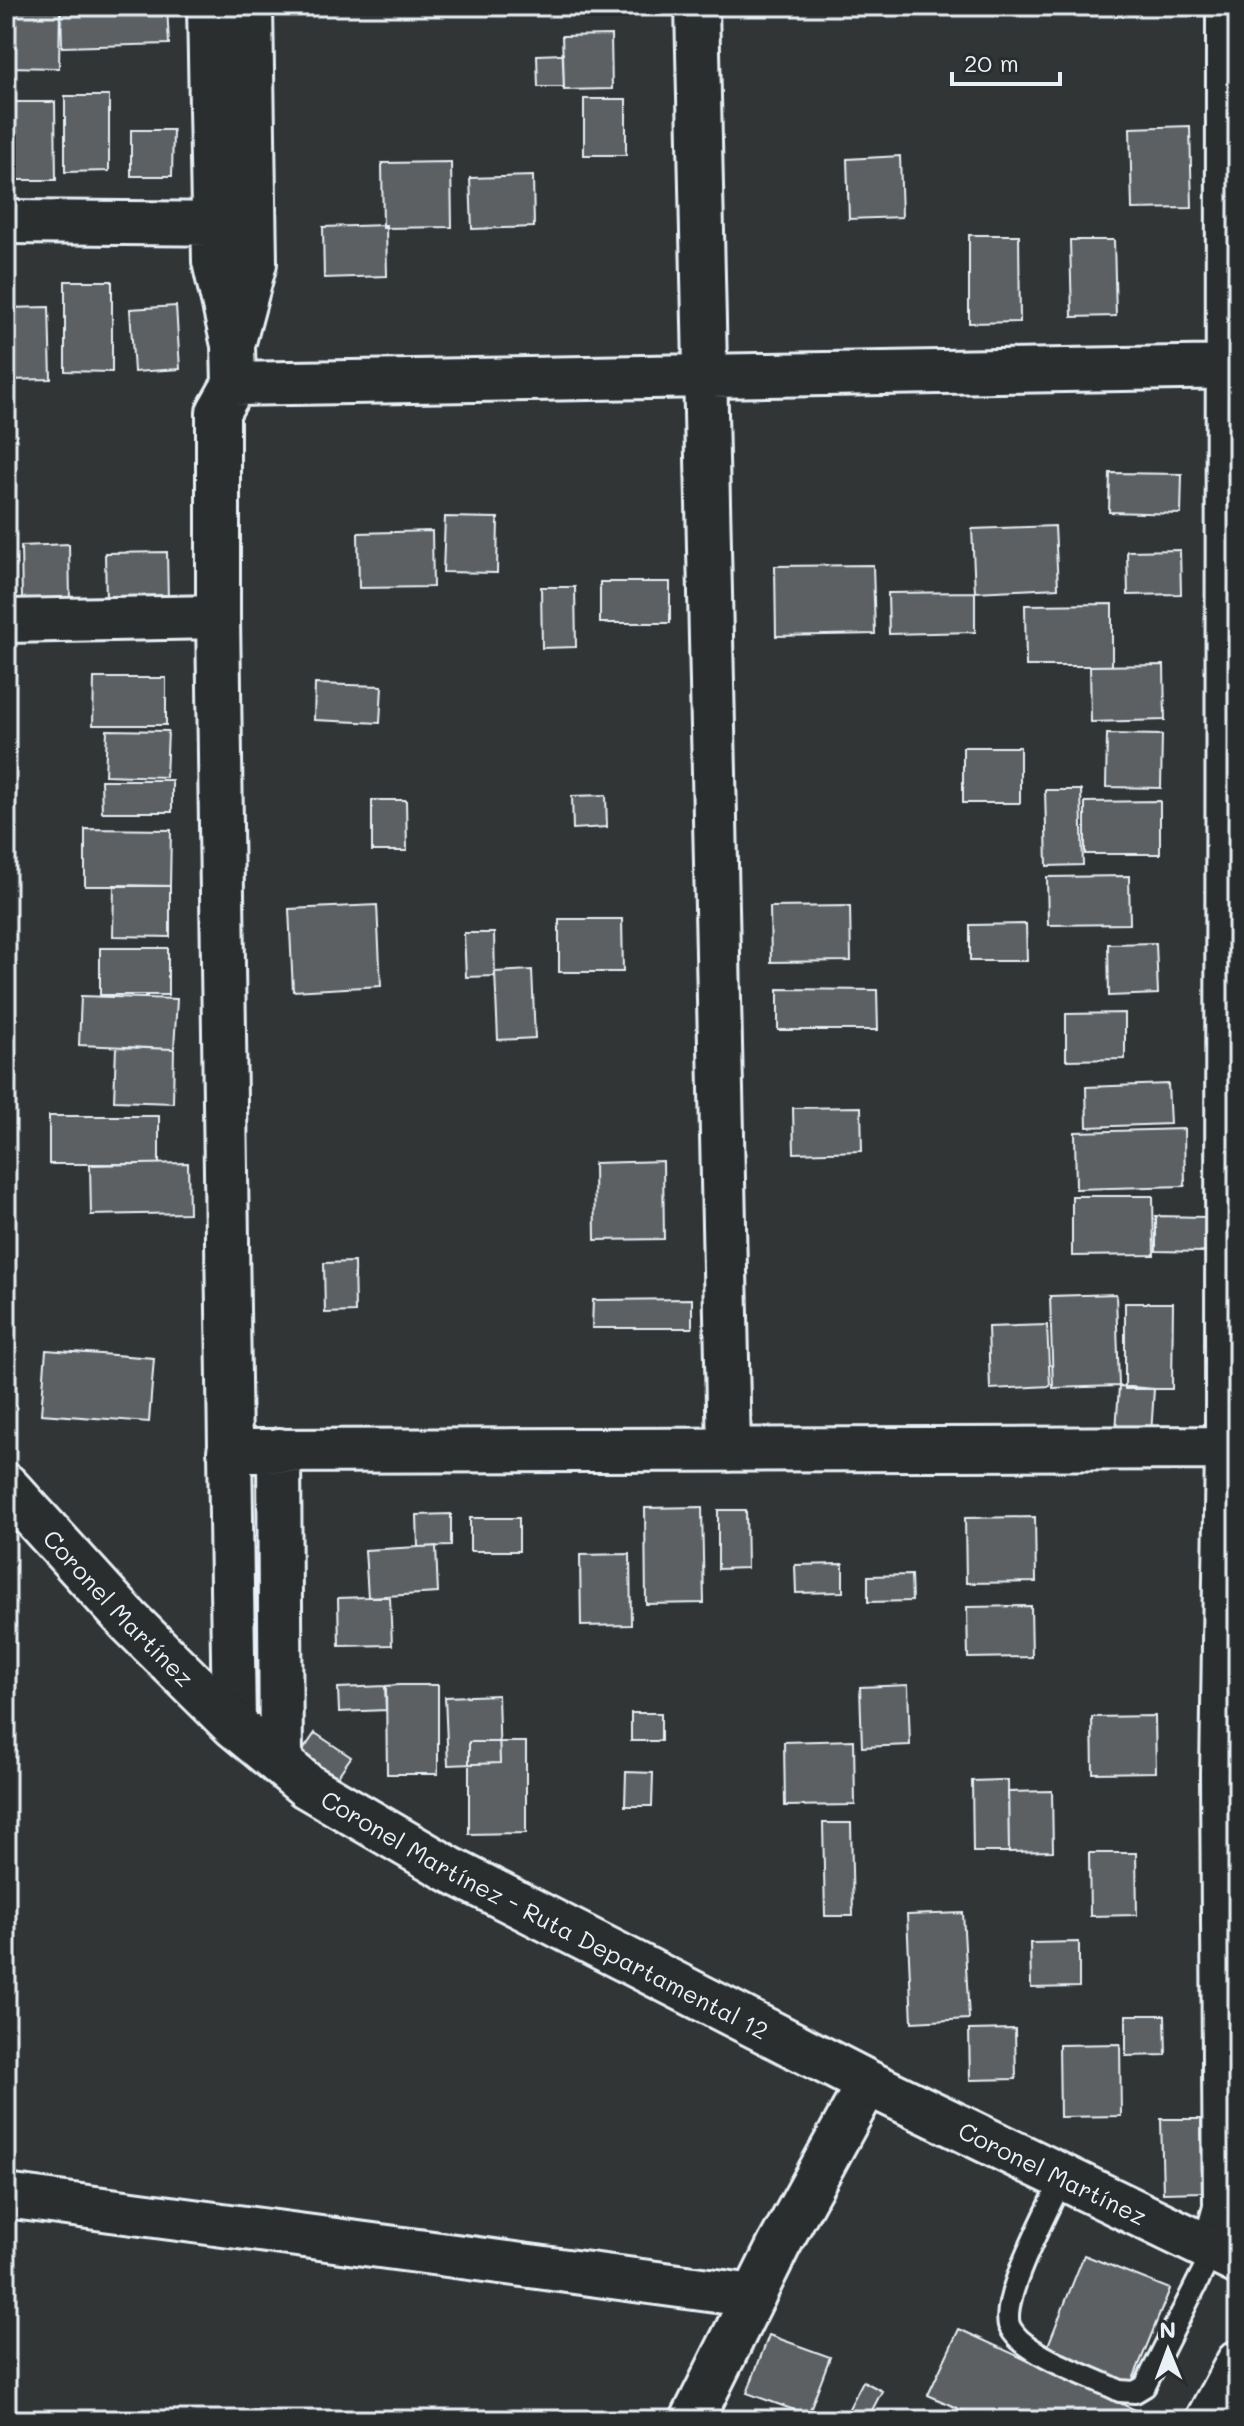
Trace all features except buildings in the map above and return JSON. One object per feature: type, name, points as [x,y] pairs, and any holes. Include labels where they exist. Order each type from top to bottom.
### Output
[{"type":"main road","name":"Coronel Martínez","points":[[6,1486],[128,1620],[234,1725]]},
{"type":"main road","name":"Coronel Martínez - Ruta Departamental 12","points":[[234,1725],[307,1786],[449,1869],[868,2083]]},
{"type":"main road","name":"Coronel Martínez","points":[[868,2083],[1226,2257]]},
{"type":"street","points":[[209,6],[214,261],[234,365]]},
{"type":"street","points":[[234,1725],[218,617],[218,412],[234,365],[255,263],[251,6]]},
{"type":"street","points":[[697,6],[729,1450]]},
{"type":"street","points":[[1226,2257],[1222,1774],[1233,1448],[1234,367],[1228,6]]},
{"type":"street","points":[[6,222],[254,224]]},
{"type":"street","points":[[234,365],[704,378],[1234,367]]},
{"type":"street","points":[[6,621],[218,617]]},
{"type":"street","points":[[229,1451],[1233,1448]]},
{"type":"street","points":[[279,1450],[281,1765]]},
{"type":"street","points":[[692,2420],[754,2296],[868,2083]]},
{"type":"street","points":[[6,2196],[754,2296]]},
{"type":"street","points":[[1207,2420],[1238,2362]]},
{"type":"lane","points":[[1062,2179],[1013,2288],[1009,2324],[1021,2341],[1120,2391],[1135,2392],[1145,2386],[1226,2257]]},
{"type":"shaded area","points":[[261,1484],[261,1682],[254,1682],[249,1486]]}]
